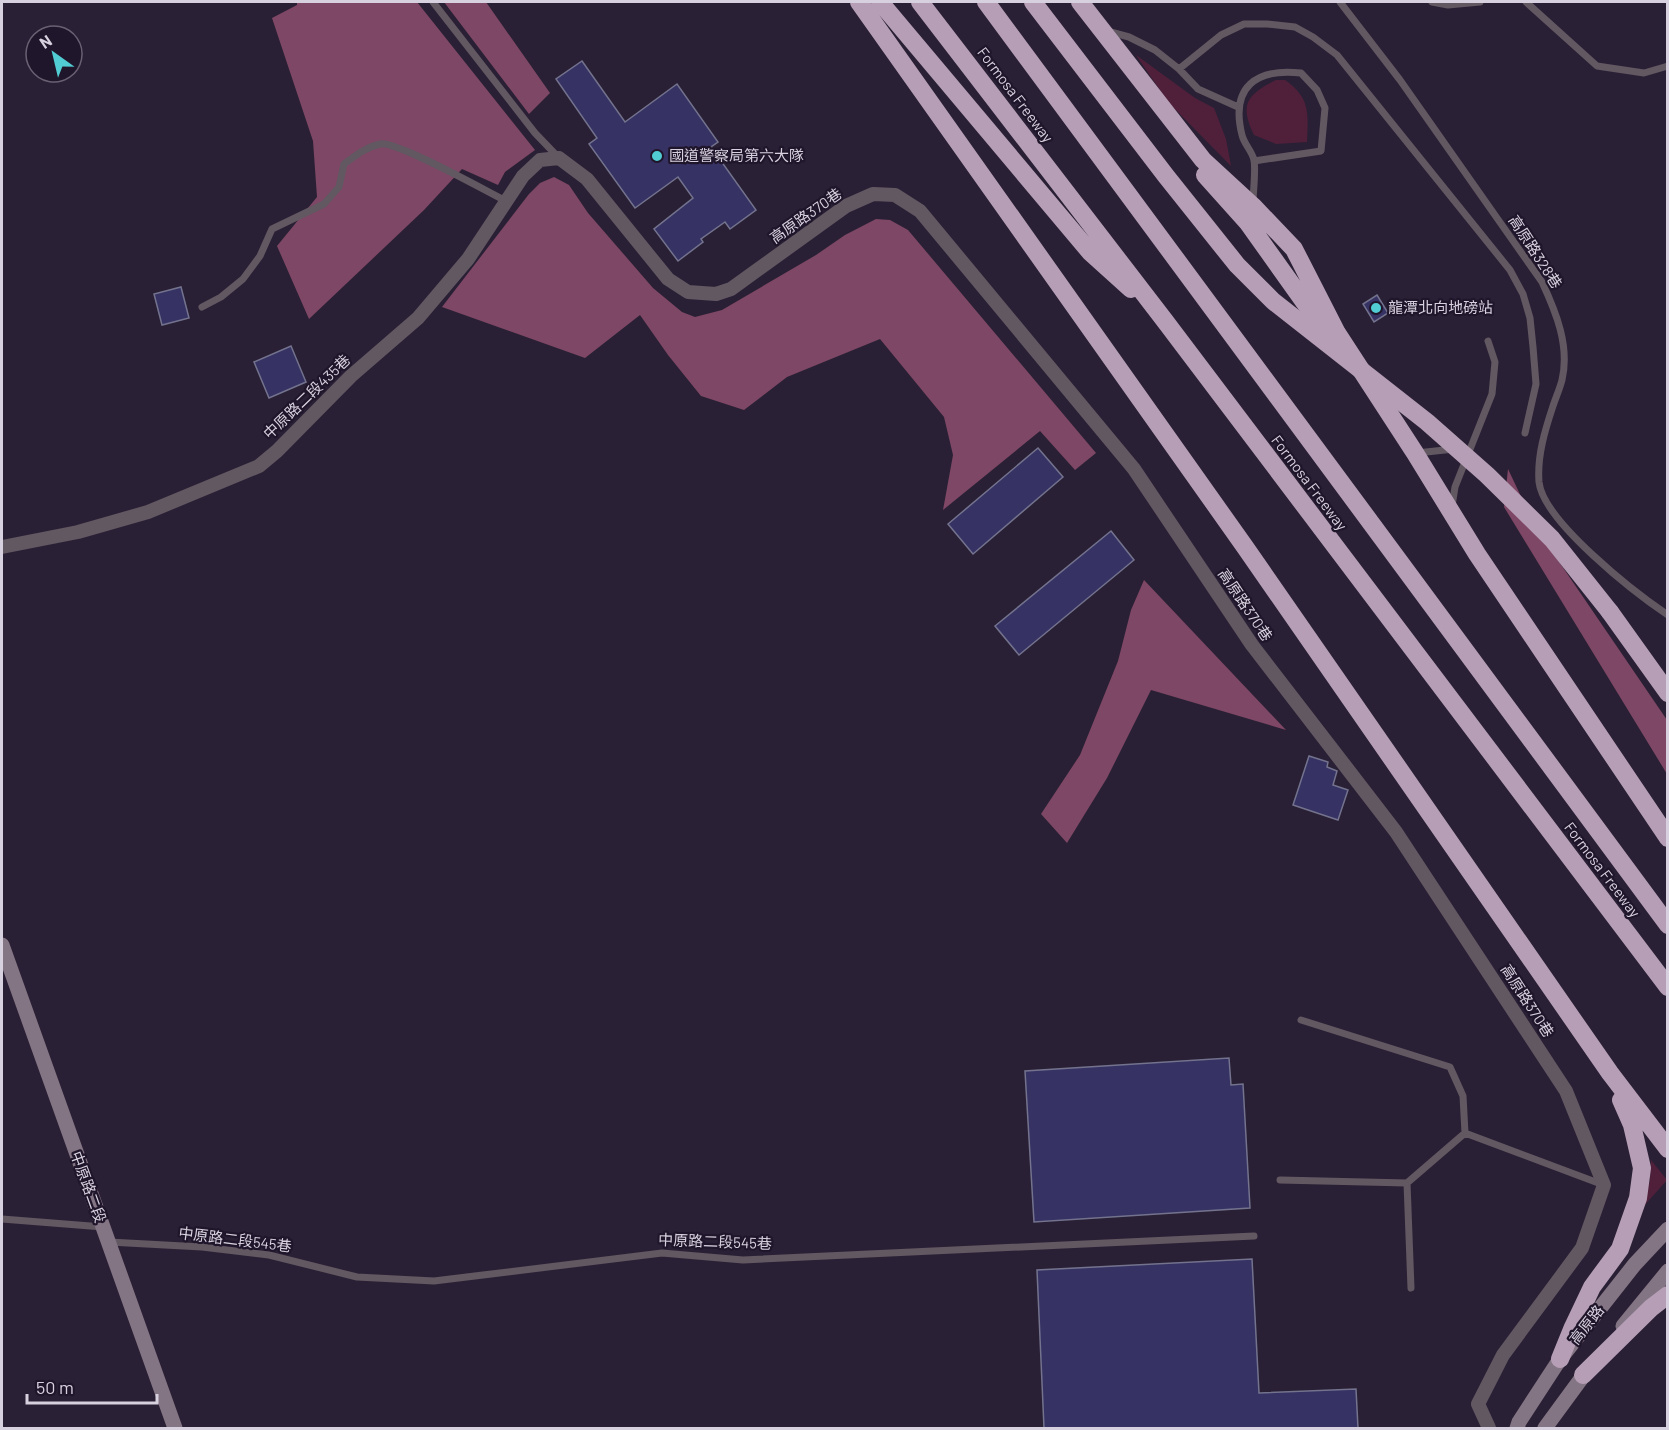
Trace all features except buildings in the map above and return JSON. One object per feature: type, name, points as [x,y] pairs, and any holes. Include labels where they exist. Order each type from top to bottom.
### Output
[{"type":"highway","points":[[859,2],[1252,557],[1610,1073],[1668,1149]]},
{"type":"highway","points":[[880,2],[1090,252],[1165,321]]},
{"type":"highway","name":"Formosa Freeway","points":[[920,2],[1165,321],[1668,987]]},
{"type":"highway","name":"Formosa Freeway","points":[[986,2],[1668,926]]},
{"type":"highway","points":[[1033,2],[1166,176],[1238,265],[1273,301],[1427,422],[1487,475],[1552,539],[1610,612],[1668,693]]},
{"type":"highway","points":[[1080,2],[1203,160],[1253,206],[1294,249],[1337,333],[1393,418],[1477,554],[1668,838]]},
{"type":"highway","points":[[1180,130],[1205,176],[1248,223],[1317,322],[1393,418]]},
{"type":"highway","points":[[1560,1359],[1592,1287],[1620,1249],[1638,1198],[1642,1168],[1632,1125],[1610,1073]]},
{"type":"highway","points":[[1584,1375],[1651,1308],[1668,1295]]},
{"type":"street","name":"中原路二段435巷","points":[[2,547],[78,532],[148,512],[259,466],[277,451],[351,376],[418,318],[468,259],[523,176],[540,160],[559,158]]},
{"type":"street","name":"高原路370巷","points":[[559,158],[587,179],[668,279],[688,292],[716,294],[731,289],[846,206],[873,194],[895,195],[920,211],[1134,469],[1252,645],[1396,832],[1566,1091],[1604,1185]]},
{"type":"street","name":"中原路二段","points":[[2,945],[175,1428]]},
{"type":"street","points":[[1489,1428],[1478,1404],[1503,1355],[1582,1248],[1604,1185]]},
{"type":"street","name":"高原路","points":[[1517,1428],[1560,1359],[1635,1264],[1668,1229]]},
{"type":"street","name":"高原路","points":[[1545,1428],[1584,1375],[1668,1271]]},
{"type":"lane","points":[[433,2],[535,133],[559,158]]},
{"type":"lane","name":"高原路328巷","points":[[1340,2],[1400,80],[1542,282],[1554,308],[1561,332],[1564,362],[1562,380],[1546,427],[1539,457],[1539,484],[1549,508],[1567,530],[1609,570],[1641,597],[1668,615]]},
{"type":"lane","points":[[1432,2],[1448,5],[1480,2]]},
{"type":"lane","points":[[1526,2],[1597,66],[1644,73],[1668,66]]},
{"type":"lane","points":[[1179,69],[1221,36],[1244,24],[1295,27],[1337,55],[1510,270],[1523,294],[1530,318],[1536,384],[1525,433]]},
{"type":"lane","points":[[1102,30],[1129,37],[1155,50],[1179,69],[1198,89],[1238,106]]},
{"type":"lane","points":[[1253,206],[1254,161],[1242,136],[1238,106],[1244,91],[1259,77],[1285,71],[1301,73],[1317,90],[1325,108],[1321,151],[1254,161]]},
{"type":"lane","points":[[202,307],[221,297],[243,279],[260,256],[272,229],[324,204],[339,187],[344,164],[363,150],[382,143],[401,148],[436,164],[506,201]]},
{"type":"lane","points":[[1451,512],[1455,487],[1492,394],[1495,362],[1488,341]]},
{"type":"lane","points":[[1415,453],[1471,448]]},
{"type":"lane","points":[[1301,1020],[1450,1067],[1464,1096],[1465,1133]]},
{"type":"lane","points":[[1465,1133],[1604,1185]]},
{"type":"lane","points":[[1280,1180],[1407,1183],[1465,1133]]},
{"type":"lane","points":[[1407,1183],[1411,1288]]},
{"type":"lane","points":[[2,1219],[103,1227]]},
{"type":"lane","name":"中原路二段545巷","points":[[109,1242],[202,1247],[269,1255],[357,1277],[434,1281],[662,1252],[743,1260],[1254,1236]]},
{"type":"shaded area","points":[[297,2],[417,2],[535,150],[505,172],[498,185],[462,169],[424,210],[309,319],[277,246],[317,197],[313,141],[272,18],[297,5]]},
{"type":"shaded area","points":[[444,2],[486,2],[550,93],[529,114]]},
{"type":"shaded area","points":[[1136,55],[1195,98],[1214,108],[1226,139],[1231,166],[1168,102]]},
{"type":"shaded area","points":[[1276,80],[1285,80],[1300,93],[1304,100],[1307,115],[1307,142],[1276,144],[1254,135],[1247,115],[1248,102],[1258,91]]},
{"type":"shaded area","points":[[554,177],[569,185],[588,213],[653,288],[682,312],[695,317],[722,310],[816,255],[845,235],[876,219],[890,220],[908,230],[1096,453],[1075,470],[1040,431],[943,510],[953,455],[944,417],[880,339],[787,377],[744,410],[701,396],[640,315],[585,358],[442,307],[529,194],[540,183]]},
{"type":"shaded area","points":[[1508,469],[1536,528],[1667,720],[1667,774],[1504,507]]},
{"type":"shaded area","points":[[1144,580],[1286,730],[1151,690],[1107,778],[1067,843],[1041,814],[1080,755],[1118,661],[1131,610]]},
{"type":"shaded area","points":[[1651,1160],[1667,1180],[1643,1207],[1650,1180]]},
{"type":"place","name":"國道警察局第六大隊","points":[[657,156]]},
{"type":"place","name":"龍潭北向地磅站","points":[[1376,308]]}]
